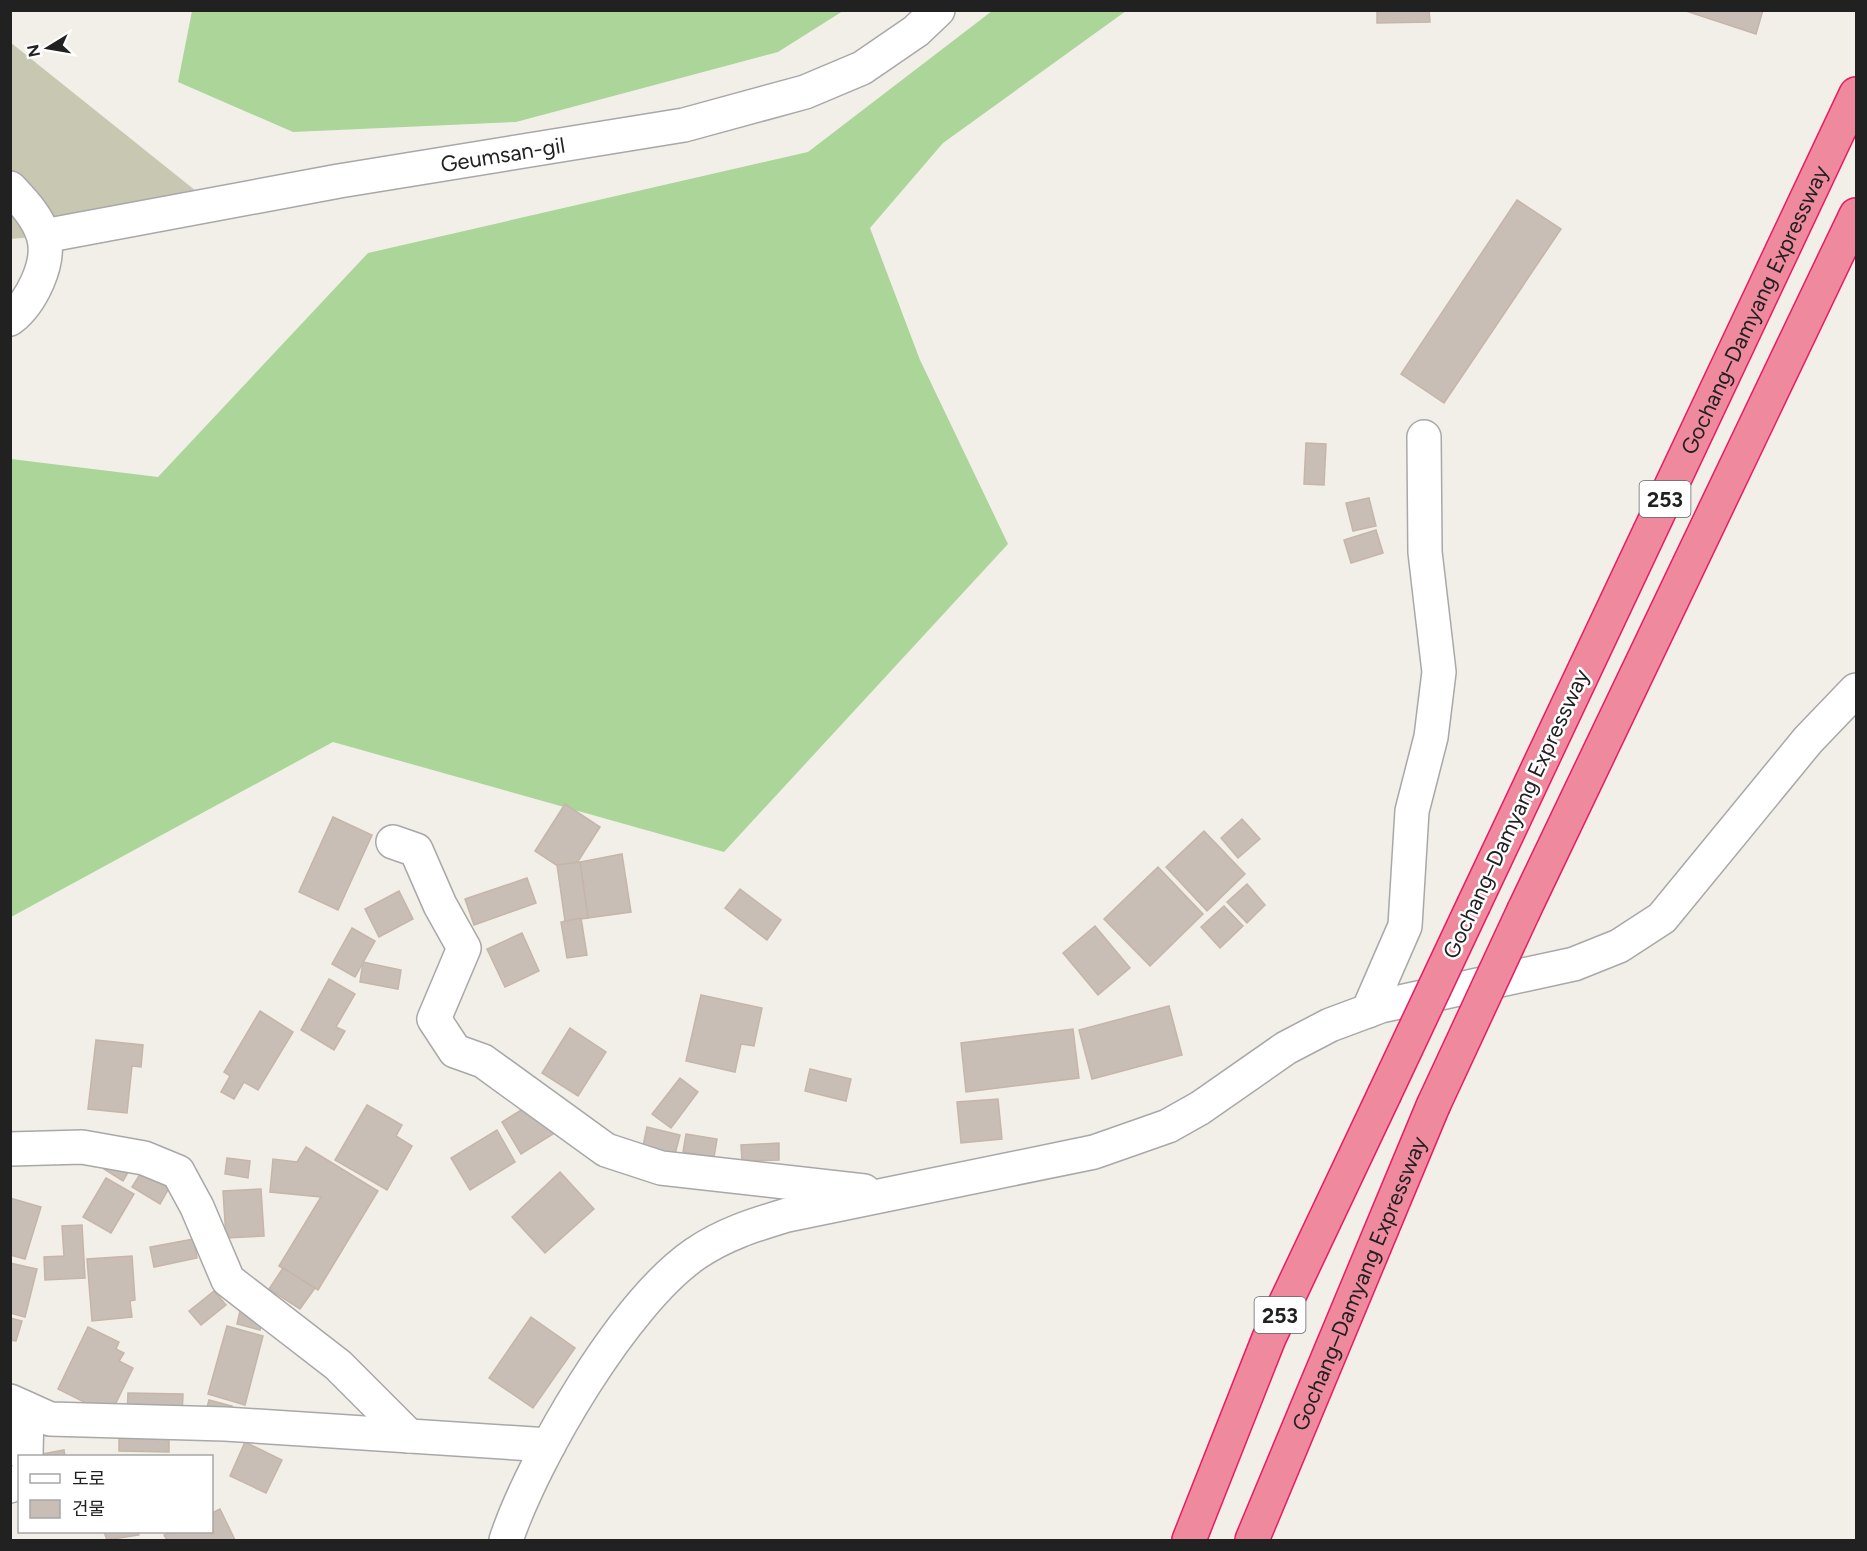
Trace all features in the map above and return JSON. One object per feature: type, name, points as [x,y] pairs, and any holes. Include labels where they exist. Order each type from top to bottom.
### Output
[{"type":"highway","name":"Gochang–Damyang Expressway","points":[[1189,1540],[1269,1338],[1857,94]]},
{"type":"highway","name":"Gochang–Damyang Expressway","points":[[1252,1540],[1433,1106],[1524,910],[1857,215]]},
{"type":"street","name":"Geumsan-gil","points":[[44,236],[339,180],[684,125],[805,92],[862,68],[916,32],[938,10]]},
{"type":"street","points":[[10,188],[30,209],[44,236],[42,263],[36,289],[21,311],[10,319]]},
{"type":"street","points":[[1368,1011],[1405,926],[1413,811],[1431,737],[1439,672],[1425,552],[1424,438]]},
{"type":"street","points":[[506,1540],[518,1505],[549,1445],[603,1358],[657,1286],[695,1254],[738,1229],[787,1215],[1094,1152],[1168,1126],[1200,1108],[1286,1048],[1330,1025],[1368,1011],[1574,964],[1619,946],[1662,918],[1808,740],[1857,690]]},
{"type":"street","points":[[393,842],[416,850],[440,904],[464,948],[434,1019],[455,1051],[483,1061],[606,1150],[661,1168],[893,1194]]},
{"type":"street","points":[[10,1149],[82,1147],[144,1158],[177,1172],[197,1207],[228,1280],[338,1365],[409,1436]]},
{"type":"street","points":[[19,1405],[50,1419],[225,1424],[549,1445]]},
{"type":"street","points":[[19,1405],[26,1455]]},
{"type":"shaded area","points":[[10,42],[211,203],[44,236],[11,239]]},
{"type":"green space","points":[[192,10],[843,11],[778,52],[516,122],[293,132],[178,82]]},
{"type":"green space","points":[[992,11],[1126,11],[943,143],[870,228],[920,360],[1008,544],[724,852],[333,742],[11,917],[11,459],[158,477],[368,253],[808,152]]},
{"type":"building","points":[[1377,10],[1429,10],[1430,22],[1377,23]]},
{"type":"building","points":[[1683,10],[1763,10],[1756,34]]},
{"type":"building","points":[[1517,200],[1561,229],[1444,403],[1401,374]]},
{"type":"building","points":[[1306,443],[1326,444],[1324,485],[1304,484]]},
{"type":"building","points":[[1369,498],[1376,526],[1353,531],[1346,503]]},
{"type":"building","points":[[1376,530],[1383,553],[1351,563],[1344,540]]},
{"type":"building","points":[[565,804],[600,827],[570,874],[535,851]]},
{"type":"building","points":[[333,817],[372,835],[338,910],[299,892]]},
{"type":"building","points":[[1242,819],[1260,839],[1238,858],[1221,838]]},
{"type":"building","points":[[1204,831],[1245,874],[1207,911],[1166,867]]},
{"type":"building","points":[[622,854],[631,912],[588,918],[580,862]]},
{"type":"building","points":[[580,862],[588,918],[565,921],[557,865]]},
{"type":"building","points":[[1158,867],[1203,914],[1150,966],[1104,919]]},
{"type":"building","points":[[527,878],[536,903],[474,925],[465,899]]},
{"type":"building","points":[[1247,884],[1265,905],[1247,923],[1227,902]]},
{"type":"building","points":[[740,889],[781,920],[767,940],[725,908]]},
{"type":"building","points":[[399,891],[413,919],[379,937],[365,909]]},
{"type":"building","points":[[1224,906],[1243,926],[1220,948],[1201,927]]},
{"type":"building","points":[[581,918],[587,955],[567,958],[561,922]]},
{"type":"building","points":[[1095,926],[1130,968],[1098,995],[1063,953]]},
{"type":"building","points":[[352,928],[375,941],[355,977],[332,964]]},
{"type":"building","points":[[522,933],[539,971],[505,987],[487,949]]},
{"type":"building","points":[[363,962],[401,970],[398,989],[360,982]]},
{"type":"building","points":[[329,979],[355,994],[336,1027],[345,1031],[334,1050],[301,1030]]},
{"type":"building","points":[[701,995],[762,1008],[754,1046],[741,1044],[735,1072],[686,1061]]},
{"type":"building","points":[[1169,1006],[1182,1055],[1092,1079],[1079,1030]]},
{"type":"building","points":[[260,1011],[293,1032],[258,1090],[244,1082],[234,1099],[221,1092],[230,1076],[224,1072]]},
{"type":"building","points":[[570,1028],[606,1052],[578,1096],[542,1073]]},
{"type":"building","points":[[1073,1029],[1079,1078],[966,1092],[961,1043]]},
{"type":"building","points":[[96,1040],[143,1045],[141,1067],[132,1066],[127,1113],[88,1109]]},
{"type":"building","points":[[810,1069],[851,1079],[846,1101],[805,1091]]},
{"type":"building","points":[[680,1078],[698,1092],[671,1128],[652,1114]]},
{"type":"building","points":[[998,1099],[1002,1139],[961,1143],[957,1102]]},
{"type":"building","points":[[534,1102],[553,1134],[521,1154],[502,1122]]},
{"type":"building","points":[[367,1105],[402,1125],[396,1136],[412,1146],[387,1190],[335,1160]]},
{"type":"building","points":[[647,1127],[680,1135],[675,1154],[643,1146]]},
{"type":"building","points":[[497,1130],[515,1162],[470,1190],[451,1158]]},
{"type":"building","points":[[686,1134],[717,1139],[714,1157],[683,1152]]},
{"type":"building","points":[[779,1143],[779,1160],[742,1161],[741,1145]]},
{"type":"building","points":[[306,1147],[378,1191],[318,1290],[279,1266],[321,1197],[270,1192],[273,1159],[297,1162]]},
{"type":"building","points":[[111,1158],[130,1169],[123,1181],[104,1169]]},
{"type":"building","points":[[227,1158],[250,1161],[248,1178],[225,1174]]},
{"type":"building","points":[[142,1171],[169,1188],[160,1204],[132,1187]]},
{"type":"building","points":[[560,1172],[594,1209],[545,1253],[512,1217]]},
{"type":"building","points":[[106,1178],[134,1194],[111,1233],[83,1217]]},
{"type":"building","points":[[261,1189],[264,1236],[226,1238],[223,1191]]},
{"type":"building","points":[[10,1198],[41,1207],[25,1259],[10,1255]]},
{"type":"building","points":[[82,1225],[85,1278],[45,1280],[44,1257],[64,1256],[62,1226]]},
{"type":"building","points":[[194,1239],[197,1258],[154,1267],[150,1247]]},
{"type":"building","points":[[132,1256],[135,1300],[130,1301],[132,1317],[92,1321],[87,1259]]},
{"type":"building","points":[[10,1263],[37,1269],[25,1317],[10,1313]]},
{"type":"building","points":[[283,1268],[315,1288],[300,1309],[269,1289]]},
{"type":"building","points":[[214,1291],[226,1305],[201,1325],[189,1311]]},
{"type":"building","points":[[241,1307],[265,1314],[260,1330],[237,1324]]},
{"type":"building","points":[[531,1317],[575,1348],[533,1408],[489,1378]]},
{"type":"building","points":[[10,1318],[22,1321],[16,1341],[10,1340]]},
{"type":"building","points":[[227,1326],[263,1336],[245,1405],[208,1394]]},
{"type":"building","points":[[88,1327],[119,1342],[116,1349],[124,1353],[119,1361],[133,1368],[110,1415],[58,1389]]},
{"type":"building","points":[[128,1393],[183,1394],[182,1417],[127,1415]]},
{"type":"building","points":[[209,1400],[232,1406],[229,1421],[205,1415]]},
{"type":"building","points":[[119,1431],[169,1432],[169,1452],[119,1451]]},
{"type":"building","points":[[245,1442],[282,1460],[266,1493],[230,1476]]},
{"type":"building","points":[[64,1450],[65,1455],[37,1455]]},
{"type":"building","points":[[220,1509],[235,1540],[167,1540],[164,1535],[169,1533],[213,1533],[213,1512]]},
{"type":"building","points":[[104,1533],[138,1533],[139,1535],[107,1540]]}]
